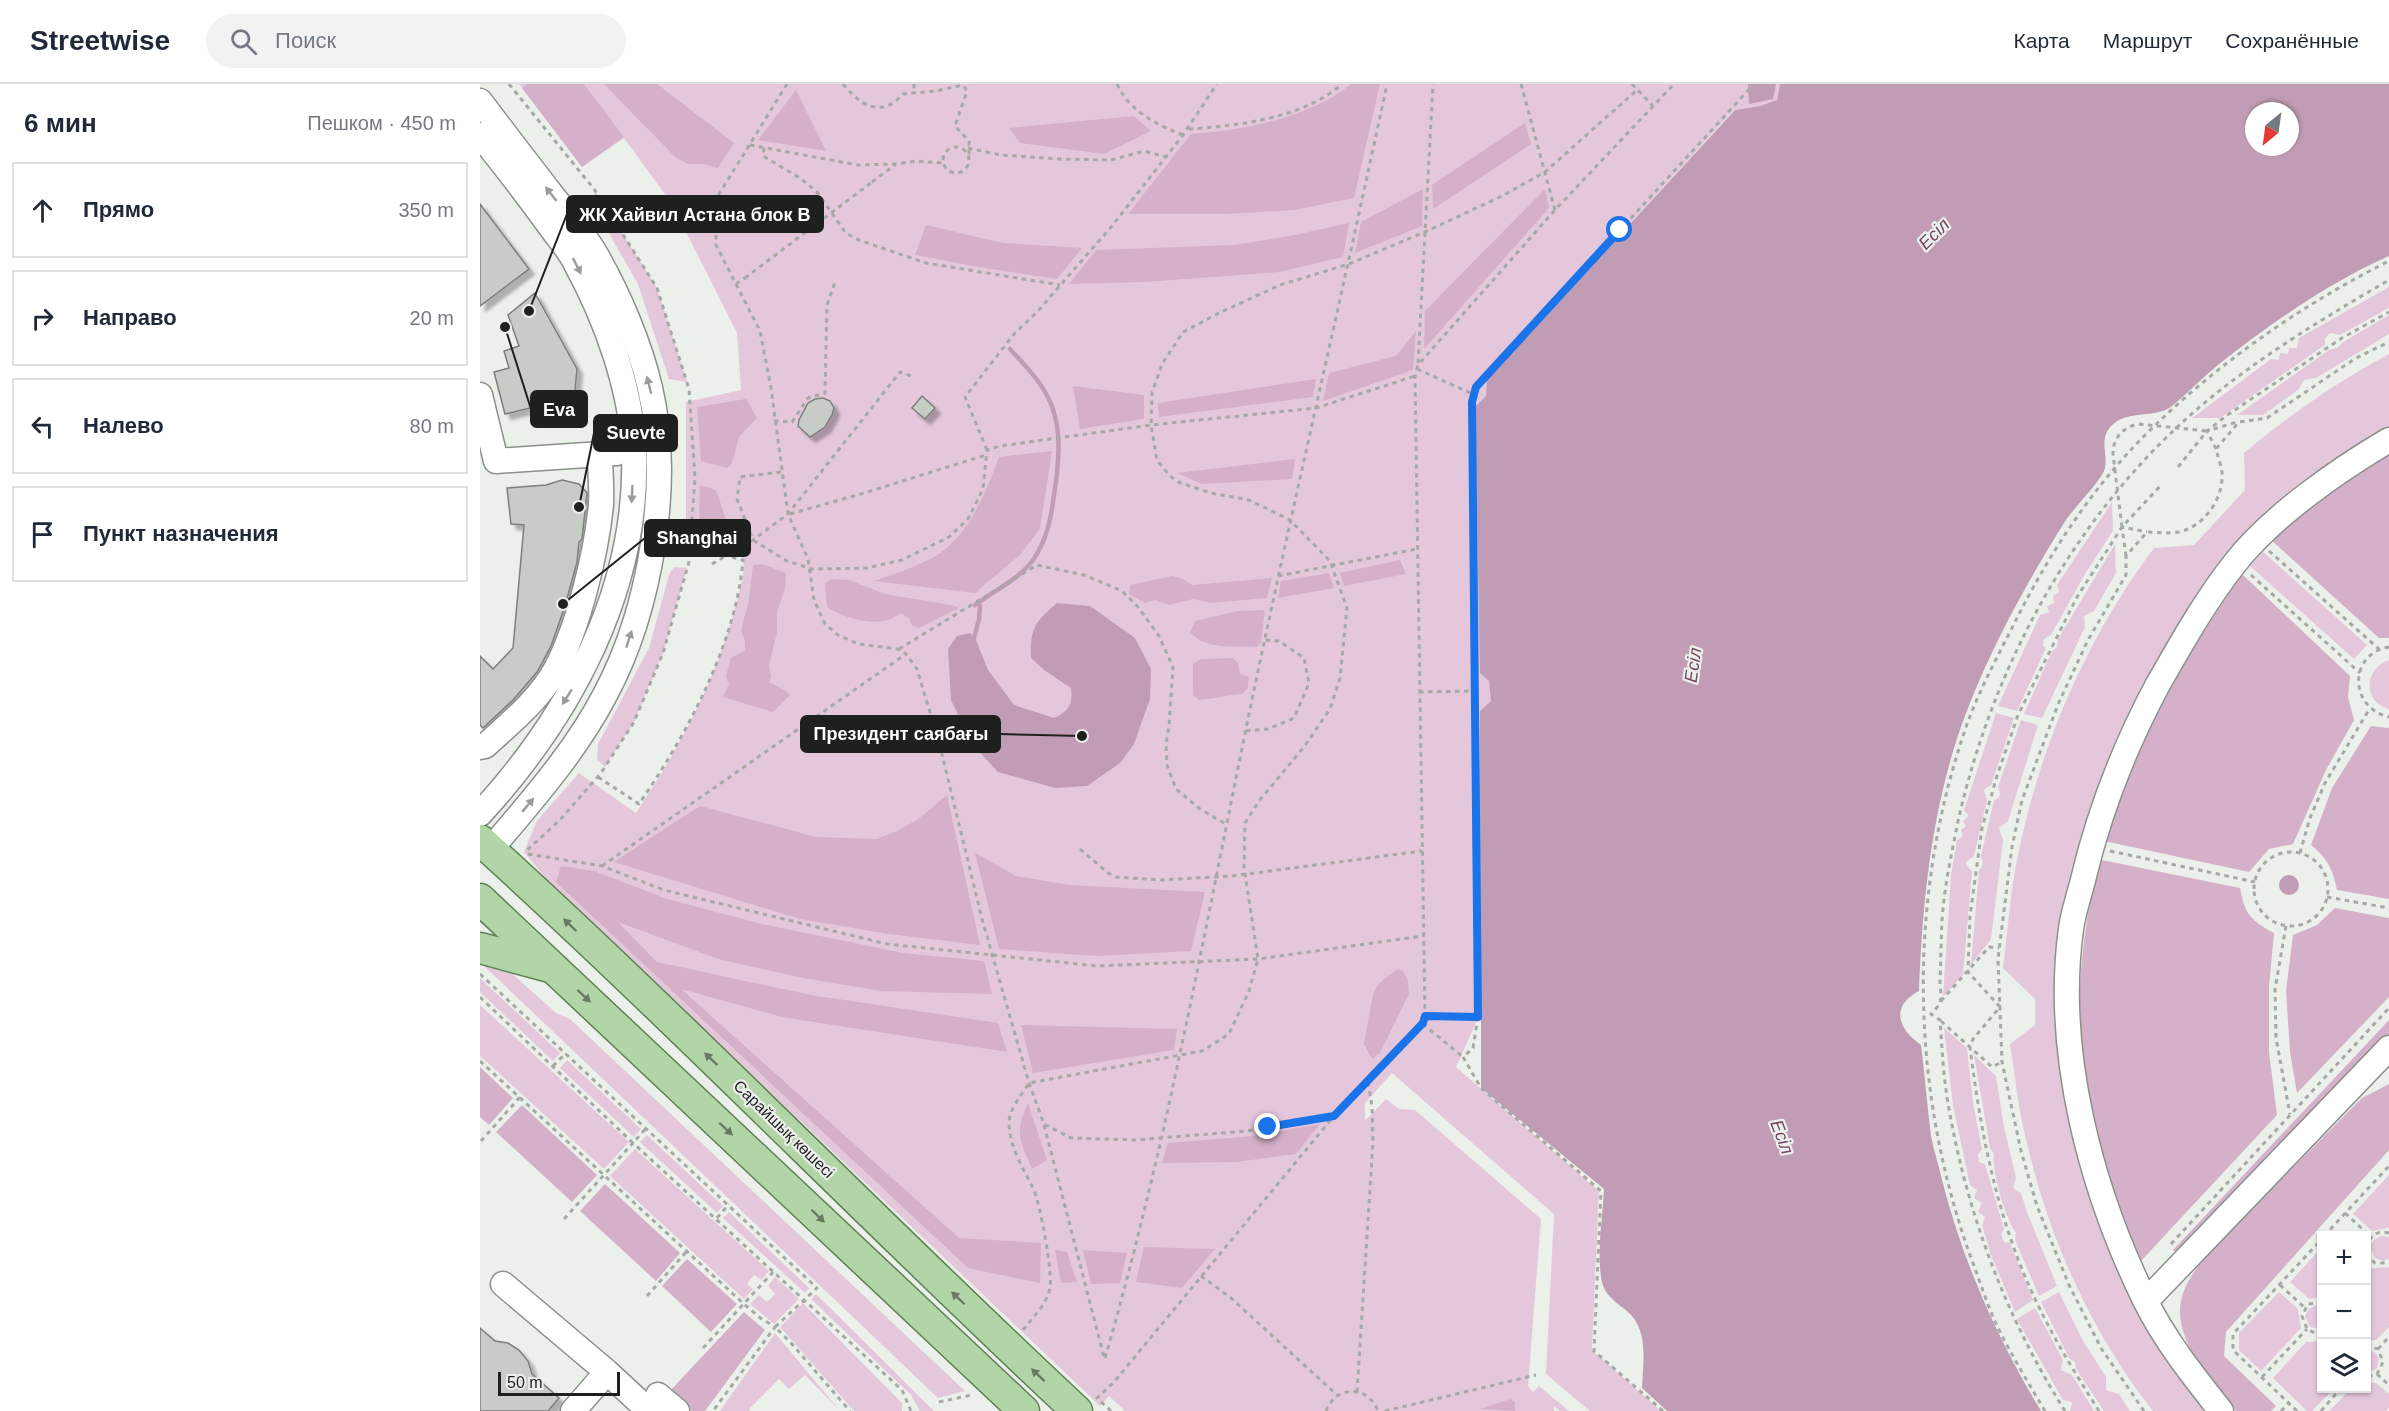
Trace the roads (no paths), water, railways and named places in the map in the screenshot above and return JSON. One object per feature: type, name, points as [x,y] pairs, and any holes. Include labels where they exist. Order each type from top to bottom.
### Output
[{"type":"main road","name":"Сарайшық көшесі","points":[[484,850],[799,1143],[1010,1335],[1077,1411]]},
{"type":"main road","points":[[480,899],[554,968],[975,1380],[1024,1411]]},
{"type":"main road","points":[[480,948],[554,968]]},
{"type":"street","points":[[480,102],[594,252],[613,288],[641,357],[650,388],[658,457],[652,552],[626,648],[606,692],[568,756],[484,850]]},
{"type":"street","points":[[480,135],[524,190],[574,260],[594,301],[616,359],[629,410],[634,452],[631,512],[625,551],[597,640],[577,681],[537,744],[480,814]]},
{"type":"street","points":[[480,395],[496,461],[634,452]]},
{"type":"street","points":[[2222,1411],[2191,1372],[2146,1301],[2102,1199],[2075,1094],[2067,1000],[2071,929],[2091,847],[2107,795],[2135,728],[2182,641],[2236,562],[2257,540],[2297,504],[2362,456],[2389,440]]},
{"type":"street","points":[[480,747],[485,746],[524,711],[555,670],[578,612],[592,559],[601,504],[600,454]]},
{"type":"street","points":[[2146,1301],[2384,1060]]},
{"type":"street","points":[[503,1284],[607,1372],[654,1403],[677,1411]]},
{"type":"street","points":[[573,1411],[607,1372]]},
{"type":"water","points":[[1748,84],[1776,84],[1773,99],[1749,104]]},
{"type":"water","name":"Есіл","points":[[1780,84],[2389,84],[2389,256],[2344,278],[2279,320],[2218,365],[2172,406],[2156,413],[2122,419],[2108,430],[2102,475],[2064,523],[2014,609],[1971,700],[1950,762],[1937,818],[1928,875],[1919,991],[1904,1004],[1901,1018],[1907,1032],[1921,1045],[1931,1136],[1960,1240],[1996,1327],[2041,1411],[1667,1411],[1642,1388],[1643,1350],[1637,1324],[1632,1316],[1610,1297],[1602,1282],[1600,1248],[1604,1189],[1481,1088],[1481,960],[1478,897],[1480,711],[1491,701],[1489,681],[1480,673],[1475,407],[1486,396],[1487,379],[1735,110],[1760,106],[1777,100]]},
{"type":"water","points":[[1057,603],[1090,606],[1135,638],[1151,669],[1150,699],[1134,744],[1120,763],[1087,786],[1055,788],[998,772],[972,744],[951,700],[948,649],[957,636],[970,633],[976,640],[988,670],[1014,705],[1054,718],[1063,713],[1070,703],[1071,688],[1031,658],[1035,626]]},
{"type":"water","points":[[2289,875],[2296,878],[2299,885],[2296,892],[2289,895],[2282,892],[2279,885],[2282,878]]},
{"type":"waterway","points":[[975,605],[1014,579],[1033,560],[1048,529],[1056,481],[1059,452],[1057,424],[1053,410],[1040,384],[1010,349]]},
{"type":"waterway","points":[[974,638],[980,606]]},
{"type":"place","name":"ЖК Хайвил Астана блок B","points":[[529,311]]},
{"type":"place","name":"Eva","points":[[505,327]]},
{"type":"place","name":"Suevte","points":[[579,507]]},
{"type":"place","name":"Shanghai","points":[[563,604]]},
{"type":"place","name":"Президент саябағы","points":[[1082,736]]}]
